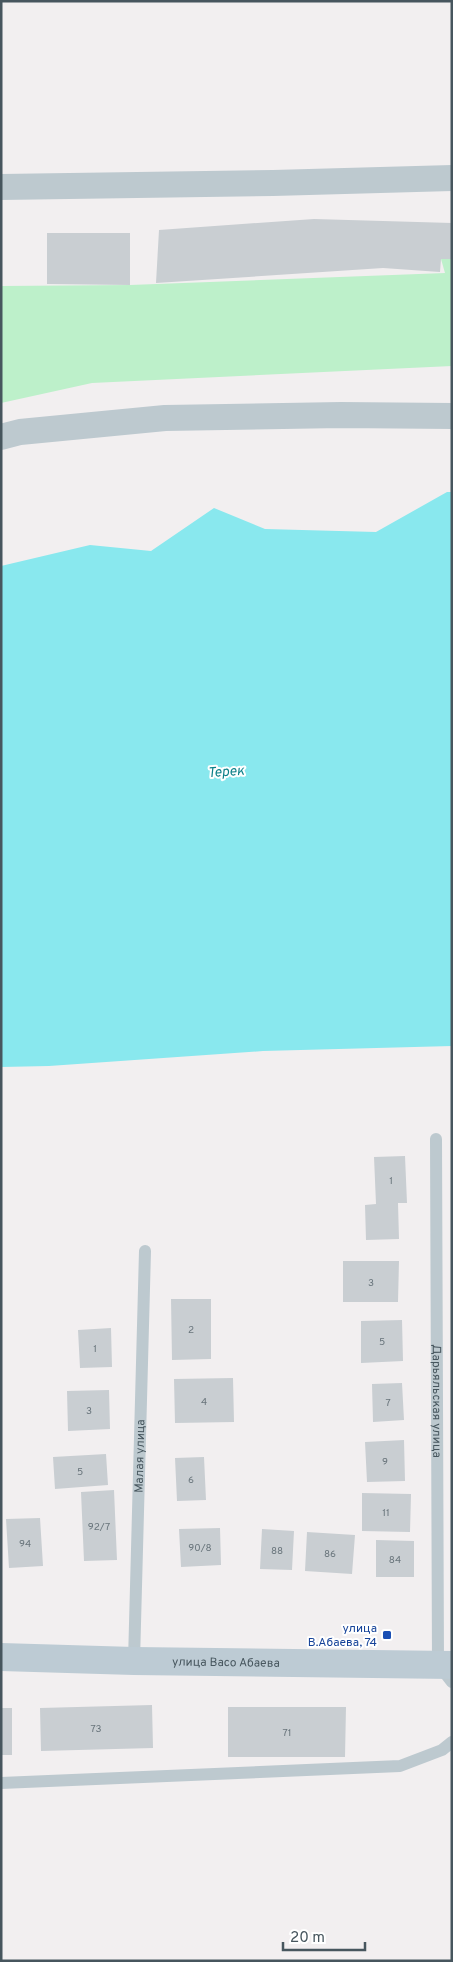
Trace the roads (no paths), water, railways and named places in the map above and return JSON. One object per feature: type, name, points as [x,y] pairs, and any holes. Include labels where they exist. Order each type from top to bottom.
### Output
[{"type":"main road","name":"улица Васо Абаева","points":[[1,1657],[447,1670]]},
{"type":"street","points":[[1,187],[452,178]]},
{"type":"street","points":[[1,437],[20,432],[165,418],[341,414],[452,416]]},
{"type":"lane","name":"Дарьяльская улица","points":[[436,1139],[447,1670]]},
{"type":"lane","name":"Малая улица","points":[[134,1661],[145,1251]]},
{"type":"lane","points":[[1,1783],[400,1766],[442,1750],[452,1742]]},
{"type":"water","name":"Терек","points":[[447,492],[452,492],[452,1046],[263,1051],[49,1066],[1,1067],[1,566],[90,545],[151,551],[214,508],[265,529],[376,532]]},
{"type":"place","name":"улица В.Абаева, 74","points":[[387,1635]]}]
